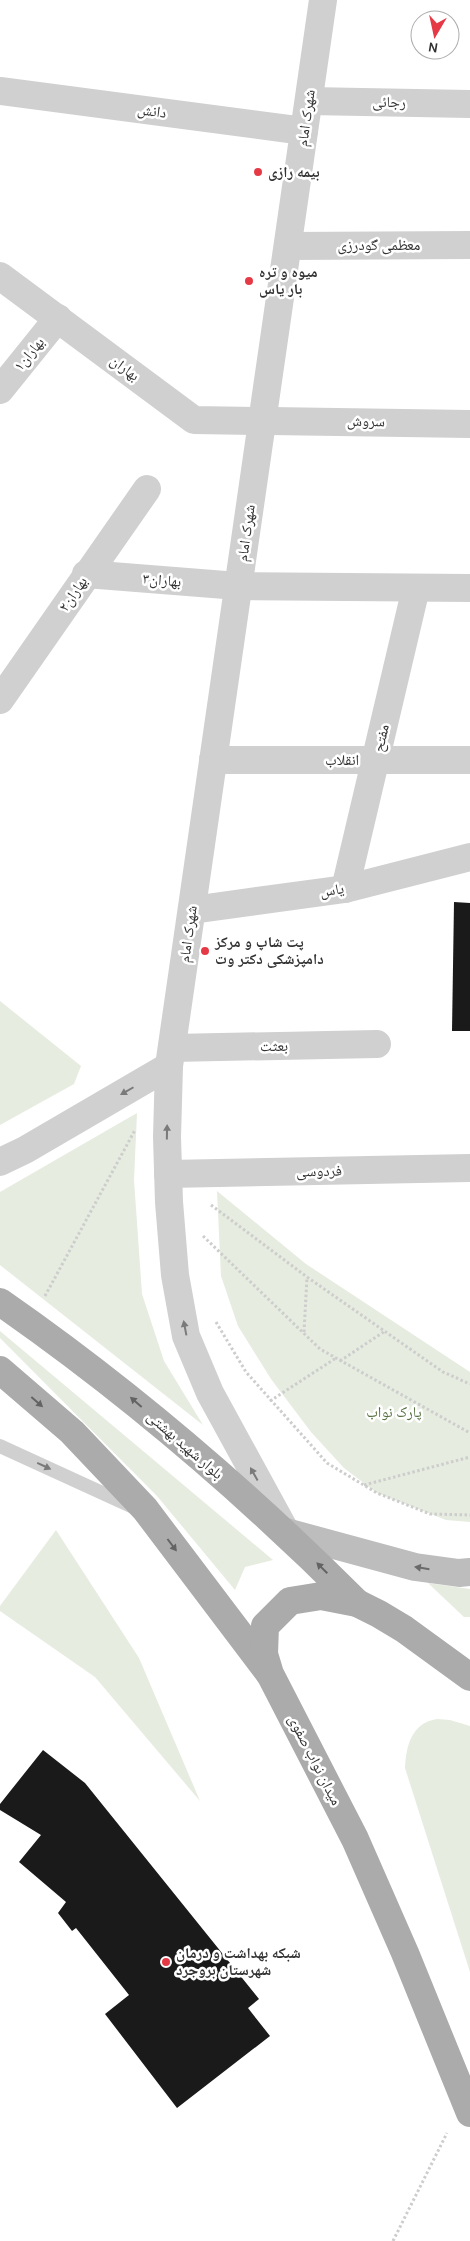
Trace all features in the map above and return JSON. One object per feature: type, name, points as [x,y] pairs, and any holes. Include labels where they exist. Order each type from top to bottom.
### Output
[{"type":"main road","name":"بلوار شهید بهشتی","points":[[0,1302],[123,1391],[286,1532],[357,1603]]},
{"type":"main road","points":[[0,1370],[72,1432],[148,1513],[270,1674]]},
{"type":"main road","points":[[286,1532],[416,1567],[459,1573],[470,1572]]},
{"type":"main road","name":"میدان نواب صفوی","points":[[467,2104],[355,1839],[270,1674],[264,1654],[265,1626],[290,1601],[322,1596],[357,1603],[396,1624],[469,1674]]},
{"type":"street","name":"شهرک امام","points":[[286,1532],[210,1393],[186,1336],[175,1275],[169,1202],[167,1137],[170,1057],[323,0]]},
{"type":"street","name":"دانش","points":[[0,91],[304,132]]},
{"type":"street","name":"رجائی","points":[[308,101],[470,104]]},
{"type":"street","name":"معظمی گودرزی","points":[[288,246],[470,245]]},
{"type":"street","name":"بهاران","points":[[0,276],[194,420],[262,419]]},
{"type":"street","name":"بهاران۱","points":[[0,390],[58,318]]},
{"type":"street","name":"سروش","points":[[262,419],[470,424]]},
{"type":"street","name":"بهاران۲","points":[[0,700],[147,489]]},
{"type":"street","name":"بهاران۳","points":[[86,574],[238,586]]},
{"type":"street","points":[[238,586],[470,588]]},
{"type":"street","name":"مفتح","points":[[345,889],[416,588]]},
{"type":"street","name":"انقلاب","points":[[213,760],[470,760]]},
{"type":"street","name":"یاس","points":[[192,910],[345,889],[470,857]]},
{"type":"street","name":"بعثت","points":[[170,1057],[377,1044]]},
{"type":"street","points":[[0,1162],[25,1150],[170,1057]]},
{"type":"street","name":"فردوسی","points":[[168,1174],[470,1168]]},
{"type":"lane","points":[[0,1446],[148,1513]]},
{"type":"path","points":[[30,1323],[136,1126]]},
{"type":"path","points":[[169,1202],[320,1349],[470,1433]]},
{"type":"path","points":[[206,1202],[307,1277],[442,1372],[470,1384]]},
{"type":"path","points":[[304,1333],[307,1277]]},
{"type":"path","points":[[215,1319],[246,1372],[327,1463],[377,1493],[430,1514],[470,1515]]},
{"type":"path","points":[[340,1361],[384,1331]]},
{"type":"path","points":[[270,1401],[336,1358]]},
{"type":"path","points":[[363,1485],[470,1457]]},
{"type":"path","points":[[393,2241],[467,2104]]},
{"type":"green space","points":[[0,1001],[81,1066],[74,1084],[0,1125]]},
{"type":"green space","points":[[137,1113],[134,1180],[142,1294],[164,1361],[203,1425],[0,1265],[0,1192]]},
{"type":"green space","name":"پارک نواب","points":[[217,1191],[306,1264],[470,1372],[470,1522],[446,1520],[377,1493],[344,1468],[311,1432],[271,1379],[238,1326],[221,1276]]},
{"type":"green space","points":[[0,1331],[273,1560],[245,1567],[235,1590],[157,1496],[0,1338]]},
{"type":"green space","points":[[56,1530],[139,1658],[200,1801],[95,1677],[0,1611],[0,1606]]},
{"type":"green space","points":[[428,1583],[470,1589],[470,1617],[464,1617]]},
{"type":"green space","points":[[437,1719],[450,1720],[470,1726],[470,1972],[405,1768],[407,1751],[412,1736],[422,1725]]},
{"type":"building","points":[[454,902],[470,903],[470,1031],[452,1031]]},
{"type":"building","points":[[43,1750],[85,1783],[259,1999],[248,2008],[270,2036],[177,2108],[105,2014],[129,1995],[76,1928],[72,1931],[58,1913],[66,1902],[19,1862],[41,1835],[0,1810],[0,1804]]},
{"type":"place","name":"بیمه رازی","points":[[258,172]]},
{"type":"place","name":"میوه و تره بار یاس","points":[[249,281]]},
{"type":"place","name":"پت شاپ و مرکز دامپزشکی دکتر وت","points":[[205,951]]},
{"type":"place","name":"شبکه بهداشت و درمان شهرستان بروجرد","points":[[166,1962]]}]
